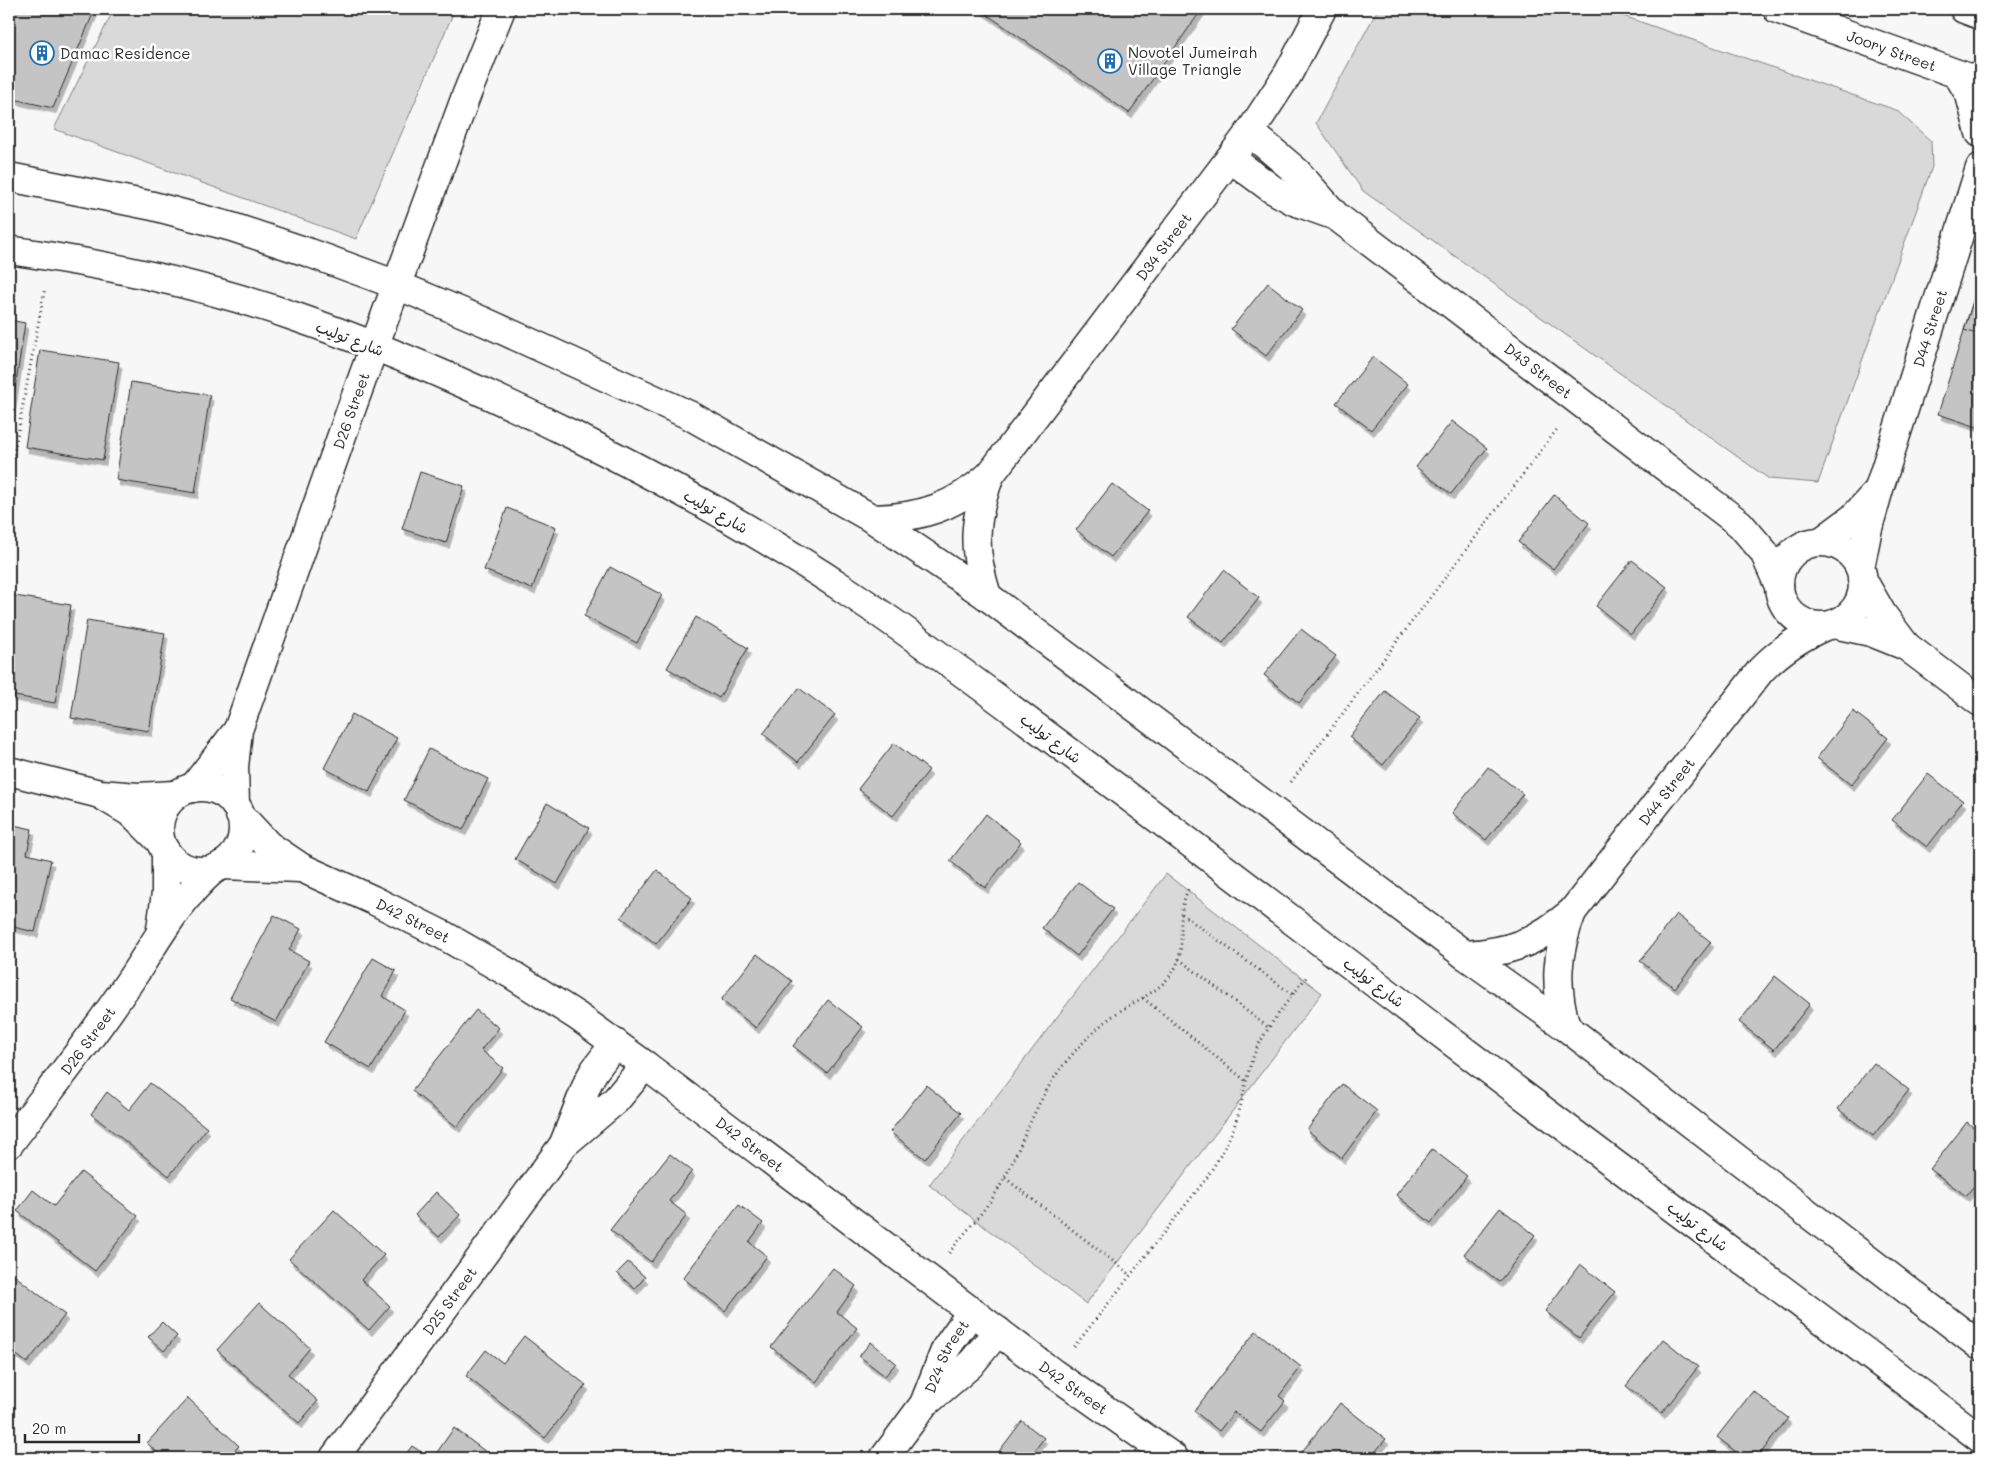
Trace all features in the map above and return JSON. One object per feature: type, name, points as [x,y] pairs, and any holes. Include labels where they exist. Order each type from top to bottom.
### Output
[{"type":"street","name":"D26 Street","points":[[238,810],[234,767],[238,730],[374,346],[500,9]]},
{"type":"street","name":"D34 Street","points":[[873,520],[916,516],[937,509],[956,501],[990,475],[1250,132],[1288,74],[1322,9]]},
{"type":"street","name":"Joory Street","points":[[1777,9],[1969,78]]},
{"type":"street","points":[[1964,9],[1980,14]]},
{"type":"street","points":[[1969,78],[1970,95],[1980,133]]},
{"type":"street","name":"D43 Street","points":[[1250,132],[1296,172],[1336,216],[1740,524],[1764,552],[1780,593]]},
{"type":"street","name":"D43 Street","points":[[1230,158],[1272,189],[1294,200],[1336,216]]},
{"type":"street","name":"D44 Street","points":[[1861,574],[1868,528],[1879,489],[1980,168]]},
{"type":"street","points":[[9,177],[153,206],[232,227],[310,252],[397,285],[485,322],[689,415],[873,520],[987,596],[1466,955],[1566,1027],[1980,1346]]},
{"type":"street","name":"شارع توليب","points":[[9,250],[131,271],[211,291],[289,314],[374,346],[464,383],[650,473],[782,549],[910,634],[1209,856],[1328,948],[1980,1438]]},
{"type":"street","name":"D34 Street","points":[[987,596],[979,572],[975,548],[976,523],[990,475]]},
{"type":"street","name":"D44 Street","points":[[1815,542],[1853,518],[1879,489]]},
{"type":"street","name":"D43 Street","points":[[1740,524],[1773,536],[1815,542]]},
{"type":"street","points":[[1906,646],[1882,614],[1849,552],[1841,547],[1815,542],[1798,548],[1789,556],[1783,565],[1780,593],[1786,607],[1799,620],[1816,626],[1829,625],[1871,632],[1906,646],[1980,702]]},
{"type":"street","points":[[1829,625],[1850,614],[1856,607],[1861,598],[1861,574]]},
{"type":"street","name":"D44 Street","points":[[1760,670],[1774,635],[1780,593]]},
{"type":"street","name":"D44 Street","points":[[1466,955],[1512,948],[1534,940],[1572,912],[1760,670],[1790,644],[1829,625]]},
{"type":"street","name":"D26 Street","points":[[184,792],[238,730]]},
{"type":"street","points":[[9,771],[100,794],[138,797],[212,789],[228,798],[238,810],[242,825],[240,844],[236,852],[218,867],[205,871],[187,869],[172,860],[163,847],[133,814],[100,794]]},
{"type":"street","points":[[163,847],[158,831],[162,811],[168,802],[184,792]]},
{"type":"street","name":"D42 Street","points":[[238,810],[268,845],[302,868],[373,900],[443,935],[511,974],[615,1043],[1053,1372],[1174,1458]]},
{"type":"street","name":"D26 Street","points":[[161,932],[166,892],[163,847]]},
{"type":"street","name":"D26 Street","points":[[9,1144],[107,1014],[184,898],[218,867]]},
{"type":"street","name":"D42 Street","points":[[218,867],[302,868]]},
{"type":"street","name":"D44 Street","points":[[1566,1027],[1560,1005],[1558,957],[1563,934],[1572,912]]},
{"type":"street","name":"D25 Street","points":[[564,1144],[588,1082],[615,1043]]},
{"type":"street","name":"D25 Street","points":[[334,1458],[564,1144],[616,1100],[645,1065]]},
{"type":"street","name":"D24 Street","points":[[924,1404],[946,1348],[972,1311]]},
{"type":"street","name":"D24 Street","points":[[884,1458],[924,1404],[970,1365],[998,1331]]},
{"type":"path","points":[[9,479],[51,256]]},
{"type":"path","points":[[1271,808],[1578,402]]},
{"type":"path","points":[[929,1279],[987,1206],[1005,1178],[1035,1109],[1069,1057],[1102,1025],[1128,1005],[1157,990],[1168,979],[1179,959],[1182,945],[1182,914],[1186,895],[1190,885],[1209,856]]},
{"type":"path","points":[[1182,914],[1293,995]]},
{"type":"path","points":[[1053,1372],[1206,1179],[1229,1141],[1259,1044],[1328,948]]},
{"type":"path","points":[[1179,959],[1269,1028]]},
{"type":"path","points":[[1142,998],[1246,1081]]},
{"type":"path","points":[[1005,1178],[1131,1275]]},
{"type":"shaded area","points":[[114,9],[455,9],[356,239],[54,129]]},
{"type":"shaded area","points":[[1378,9],[1603,9],[1896,110],[1931,141],[1932,167],[1818,483],[1769,479],[1363,191],[1316,123]]},
{"type":"shaded area","points":[[1166,874],[1322,993],[1086,1304],[929,1185]]},
{"type":"building","name":"Damac Residence","points":[[9,9],[95,9],[53,108],[9,98]]},
{"type":"building","name":"Novotel Jumeirah Village Triangle","points":[[979,9],[1202,9],[1129,113]]},
{"type":"building","points":[[1980,279],[1980,335],[1964,330]]},
{"type":"building","points":[[1980,279],[1980,428],[1938,414]]},
{"type":"building","points":[[1268,283],[1302,310],[1266,356],[1231,329]]},
{"type":"building","points":[[9,320],[25,323],[9,428]]},
{"type":"building","points":[[40,350],[119,362],[103,460],[25,447]]},
{"type":"building","points":[[1373,357],[1408,384],[1371,430],[1336,403]]},
{"type":"building","points":[[131,382],[210,395],[195,493],[116,480]]},
{"type":"building","points":[[1452,421],[1487,448],[1451,494],[1416,467]]},
{"type":"building","points":[[420,472],[464,486],[446,543],[402,529]]},
{"type":"building","points":[[1112,484],[1148,511],[1111,557],[1076,530]]},
{"type":"building","points":[[1554,495],[1589,523],[1553,569],[1518,542]]},
{"type":"building","points":[[507,508],[556,527],[532,589],[484,570]]},
{"type":"building","points":[[1632,560],[1667,587],[1631,634],[1596,606]]},
{"type":"building","points":[[610,567],[662,595],[637,643],[584,616]]},
{"type":"building","points":[[1224,570],[1259,598],[1223,643],[1188,617]]},
{"type":"building","points":[[9,595],[71,605],[55,703],[9,695]]},
{"type":"building","points":[[696,617],[748,648],[719,698],[667,668]]},
{"type":"building","points":[[87,620],[165,633],[149,731],[71,718]]},
{"type":"building","points":[[1301,629],[1336,656],[1299,703],[1264,675]]},
{"type":"building","points":[[799,688],[835,715],[798,762],[763,734]]},
{"type":"building","points":[[1385,691],[1420,718],[1383,765],[1349,737]]},
{"type":"building","points":[[1853,711],[1888,738],[1851,785],[1817,758]]},
{"type":"building","points":[[352,714],[397,738],[369,792],[324,768]]},
{"type":"building","points":[[894,743],[929,770],[893,816],[858,789]]},
{"type":"building","points":[[429,749],[488,779],[463,830],[404,800]]},
{"type":"building","points":[[1488,767],[1523,794],[1486,840],[1452,813]]},
{"type":"building","points":[[1928,774],[1963,801],[1927,847],[1892,820]]},
{"type":"building","points":[[547,803],[589,828],[557,884],[515,859]]},
{"type":"building","points":[[986,814],[1021,842],[985,888],[950,861]]},
{"type":"building","points":[[9,824],[32,829],[27,854],[51,860],[35,932],[9,926]]},
{"type":"building","points":[[657,870],[692,898],[656,944],[621,917]]},
{"type":"building","points":[[1078,882],[1113,909],[1077,956],[1042,928]]},
{"type":"building","points":[[1676,914],[1711,942],[1675,988],[1640,961]]},
{"type":"building","points":[[274,915],[301,929],[289,950],[309,961],[276,1022],[230,998]]},
{"type":"building","points":[[757,954],[792,981],[756,1028],[721,1000]]},
{"type":"building","points":[[373,958],[396,971],[382,996],[405,1010],[371,1069],[324,1042]]},
{"type":"building","points":[[1775,976],[1810,1004],[1774,1050],[1739,1022]]},
{"type":"building","points":[[828,1000],[863,1027],[827,1073],[793,1046]]},
{"type":"building","points":[[476,1010],[499,1028],[481,1050],[503,1068],[457,1127],[412,1091]]},
{"type":"building","points":[[1874,1063],[1909,1090],[1873,1136],[1838,1109]]},
{"type":"building","points":[[150,1083],[207,1128],[169,1176],[91,1114],[107,1092],[129,1110]]},
{"type":"building","points":[[1342,1084],[1377,1111],[1342,1158],[1307,1130]]},
{"type":"building","points":[[926,1085],[961,1113],[925,1159],[890,1132]]},
{"type":"building","points":[[1967,1122],[1980,1133],[1980,1178],[1966,1196],[1930,1169]]},
{"type":"building","points":[[1432,1149],[1467,1176],[1431,1223],[1396,1195]]},
{"type":"building","points":[[670,1154],[692,1171],[669,1201],[687,1215],[651,1262],[610,1230]]},
{"type":"building","points":[[81,1172],[138,1216],[95,1271],[17,1211],[33,1190],[54,1206]]},
{"type":"building","points":[[436,1192],[460,1215],[439,1237],[415,1215]]},
{"type":"building","points":[[739,1205],[763,1223],[749,1242],[767,1256],[725,1311],[683,1278]]},
{"type":"building","points":[[1500,1208],[1535,1235],[1499,1282],[1464,1254]]},
{"type":"building","points":[[334,1210],[384,1255],[361,1280],[390,1306],[369,1330],[289,1259]]},
{"type":"building","points":[[628,1262],[645,1277],[635,1289],[617,1273]]},
{"type":"building","points":[[1580,1264],[1615,1292],[1579,1338],[1545,1311]]},
{"type":"building","points":[[833,1268],[856,1286],[837,1312],[857,1328],[816,1382],[771,1347]]},
{"type":"building","points":[[9,1271],[65,1315],[27,1363],[9,1349]]},
{"type":"building","points":[[259,1303],[310,1348],[288,1374],[318,1401],[299,1423],[217,1350]]},
{"type":"building","points":[[162,1322],[177,1336],[164,1351],[148,1337]]},
{"type":"building","points":[[1256,1331],[1301,1367],[1279,1396],[1285,1401],[1261,1432],[1234,1412],[1219,1431],[1194,1411]]},
{"type":"building","points":[[524,1336],[586,1385],[545,1438],[466,1376],[486,1350],[503,1363]]},
{"type":"building","points":[[1663,1339],[1698,1367],[1662,1413],[1626,1386]]},
{"type":"building","points":[[871,1342],[896,1363],[885,1376],[859,1356]]},
{"type":"building","points":[[1753,1391],[1788,1418],[1757,1458],[1744,1458],[1717,1437]]},
{"type":"building","points":[[188,1398],[239,1446],[227,1458],[163,1458],[147,1443]]},
{"type":"building","points":[[1340,1403],[1386,1439],[1370,1458],[1297,1458]]},
{"type":"building","points":[[1022,1421],[1044,1438],[1029,1458],[994,1458]]},
{"type":"building","points":[[454,1428],[494,1458],[433,1458]]},
{"type":"building","points":[[412,1446],[430,1458],[403,1458]]},
{"type":"place","name":"Damac Residence","points":[[42,53]]},
{"type":"place","name":"Novotel Jumeirah Village Triangle","points":[[1110,61]]}]
